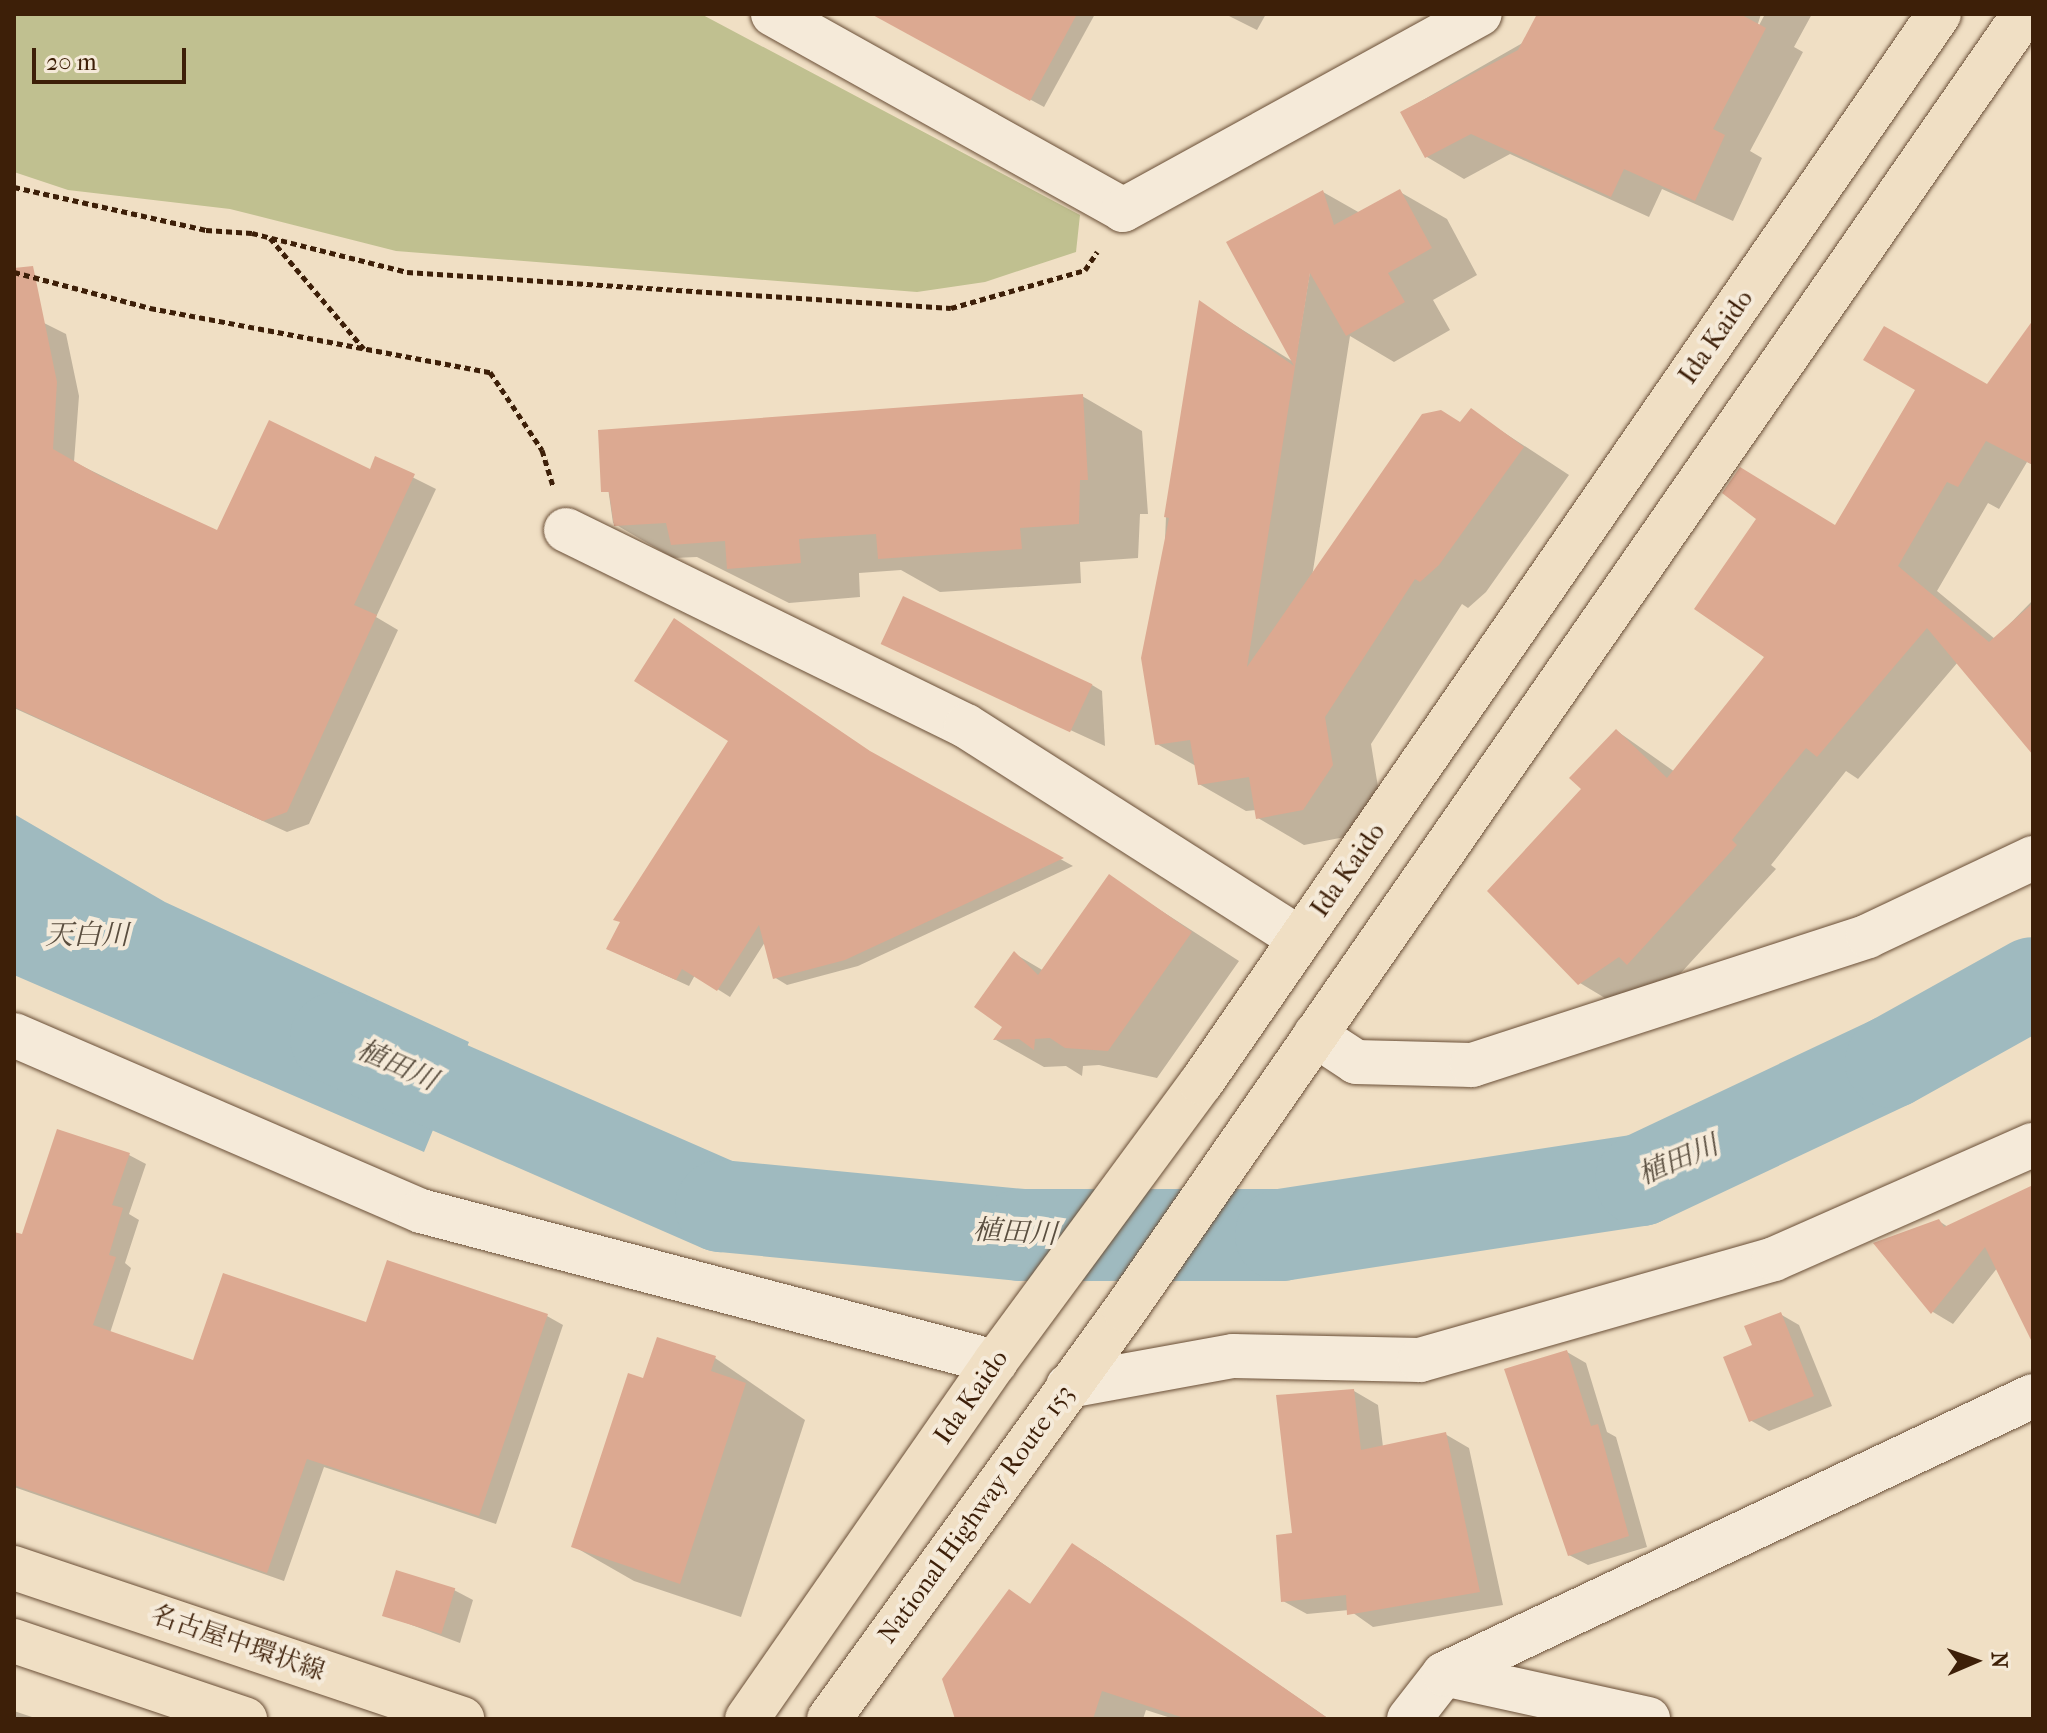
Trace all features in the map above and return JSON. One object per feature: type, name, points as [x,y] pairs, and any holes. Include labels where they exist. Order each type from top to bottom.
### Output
[{"type":"main road","name":"Ida Kaido","points":[[747,1719],[995,1362],[1201,1083],[1939,14]]},
{"type":"main road","points":[[1315,1035],[2024,14]]},
{"type":"main road","name":"National Highway Route 153","points":[[829,1719],[1125,1310],[1274,1089],[1315,1035]]},
{"type":"main road","name":"名古屋中環状線","points":[[14,1568],[462,1719]]},
{"type":"main road","points":[[14,1641],[190,1710],[245,1719]]},
{"type":"street","points":[[793,19],[1123,210],[1480,14]]},
{"type":"street","points":[[566,530],[966,726],[1300,939]]},
{"type":"street","points":[[1315,1035],[1356,1062],[1472,1065],[1868,936],[2033,858]]},
{"type":"street","points":[[14,1035],[421,1211],[995,1362]]},
{"type":"street","points":[[1068,1386],[1233,1356],[1420,1360],[1774,1259],[2033,1145]]},
{"type":"street","points":[[1409,1719],[1444,1674],[2033,1396]]},
{"type":"street","points":[[1444,1674],[1648,1719]]},
{"type":"path","points":[[14,187],[269,237],[407,272],[951,308],[1085,270],[1123,210]]},
{"type":"path","points":[[269,237],[364,349]]},
{"type":"path","points":[[14,272],[364,349],[490,372],[542,450],[566,530]]},
{"type":"green space","points":[[14,14],[701,14],[1080,215],[1076,252],[985,282],[917,292],[396,251],[230,209],[68,190],[14,172]]},
{"type":"water","name":"天白川","points":[[14,814],[165,902],[469,1042],[424,1152],[14,975]]},
{"type":"building","points":[[871,14],[1077,14],[1030,101]]},
{"type":"building","points":[[1537,14],[1740,14],[1766,28],[1713,129],[1725,135],[1695,201],[1624,169],[1611,197],[1471,134],[1425,158],[1400,112],[1518,50]]},
{"type":"building","points":[[1400,189],[1432,248],[1388,273],[1405,302],[1346,336],[1310,273],[1247,667],[1422,414],[1441,410],[1460,422],[1471,408],[1524,447],[1439,565],[1420,582],[1415,579],[1325,717],[1333,765],[1303,810],[1256,819],[1249,777],[1198,785],[1190,740],[1155,745],[1141,658],[1169,518],[1164,517],[1199,300],[1294,366],[1226,242],[1323,190],[1334,225]]},
{"type":"building","points":[[33,266],[57,382],[53,449],[102,477],[217,530],[269,420],[370,469],[375,456],[415,474],[354,605],[377,615],[287,812],[263,821],[14,707],[14,268]]},
{"type":"building","points":[[2033,320],[2033,465],[1986,441],[1958,487],[1947,482],[1898,566],[1989,642],[2033,603],[2033,755],[1927,628],[1817,757],[1806,748],[1732,840],[1737,845],[1627,965],[1619,957],[1578,985],[1487,891],[1581,789],[1569,778],[1616,729],[1667,778],[1764,657],[1694,609],[1756,519],[1722,493],[1740,467],[1835,525],[1915,390],[1863,360],[1884,326],[1987,384]]},
{"type":"building","points":[[1083,394],[1088,480],[1080,480],[1079,524],[1020,528],[1022,549],[878,559],[876,534],[799,539],[801,563],[727,569],[725,541],[671,545],[666,523],[614,526],[609,492],[601,492],[598,430]]},
{"type":"building","points":[[903,596],[1092,684],[1070,732],[881,644]]},
{"type":"building","points":[[674,618],[870,751],[1064,858],[845,960],[773,979],[759,925],[717,991],[682,969],[676,980],[606,949],[620,922],[613,920],[728,741],[634,681]]},
{"type":"building","points":[[1109,874],[1192,932],[1108,1051],[1065,1048],[1050,1038],[1035,1039],[1034,1050],[1019,1039],[993,1040],[1002,1027],[974,1007],[1014,951],[1038,975]]},
{"type":"building","points":[[57,1129],[130,1153],[112,1205],[123,1208],[109,1255],[116,1257],[93,1325],[193,1360],[223,1273],[366,1322],[387,1260],[548,1314],[479,1516],[307,1459],[267,1573],[14,1485],[14,1232],[22,1234]]},
{"type":"building","points":[[2033,1185],[2033,1344],[1985,1247],[1931,1314],[1873,1243],[1939,1219],[1944,1227]]},
{"type":"building","points":[[1781,1312],[1814,1396],[1749,1422],[1723,1357],[1752,1345],[1744,1326]]},
{"type":"building","points":[[657,1337],[716,1356],[711,1371],[746,1383],[680,1584],[571,1547],[628,1373],[643,1378]]},
{"type":"building","points":[[1567,1350],[1591,1426],[1598,1424],[1629,1536],[1568,1556],[1504,1369]]},
{"type":"building","points":[[1354,1389],[1361,1450],[1446,1432],[1480,1592],[1347,1615],[1346,1595],[1281,1602],[1276,1535],[1292,1533],[1276,1395]]},
{"type":"building","points":[[1072,1543],[1329,1719],[1187,1719],[1102,1691],[1093,1719],[955,1719],[942,1679],[1009,1589],[1030,1604]]},
{"type":"building","points":[[396,1570],[455,1588],[441,1634],[382,1616]]},
{"type":"waterway","name":"植田川","points":[[336,1038],[721,1206],[1021,1235],[1281,1235],[1641,1180],[1891,1062],[2033,983]]}]
